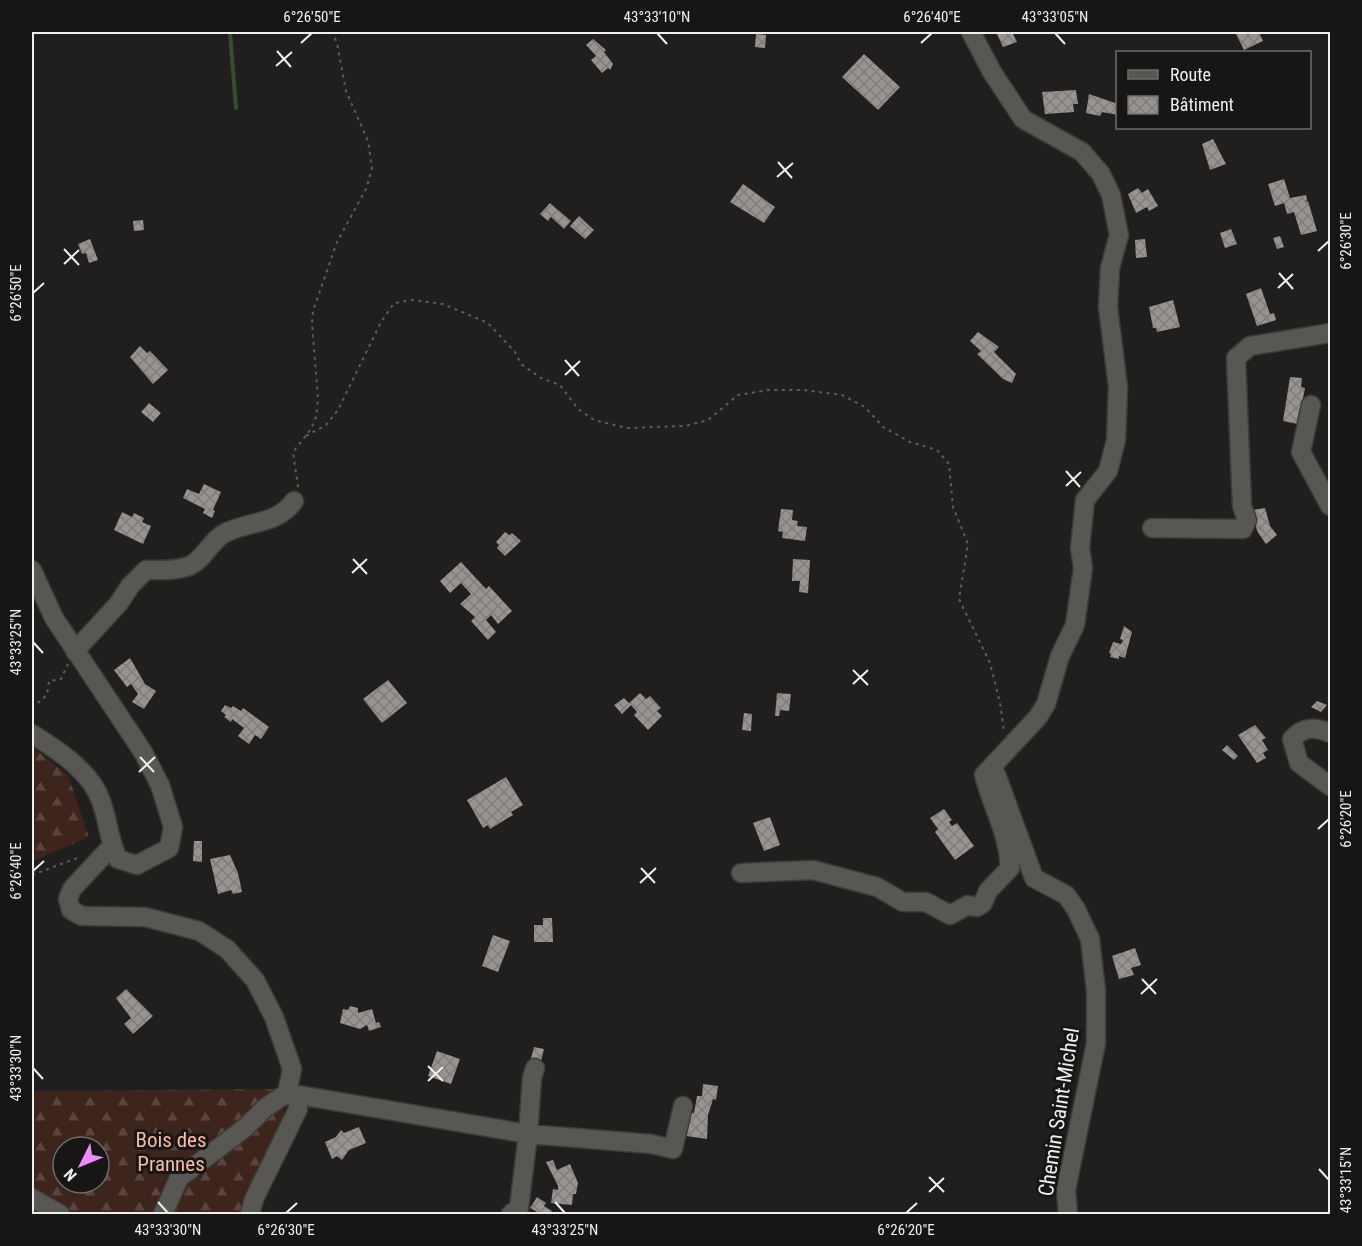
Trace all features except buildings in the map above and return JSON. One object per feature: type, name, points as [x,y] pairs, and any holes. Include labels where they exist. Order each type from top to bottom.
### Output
[{"type":"street","points":[[741,873],[813,870],[876,886],[903,902],[926,902],[950,915],[968,905],[978,907],[983,903],[988,891],[1010,868],[1006,832],[992,804],[984,775],[1038,717],[1046,704],[1060,656],[1076,625],[1083,568],[1080,548],[1085,501],[1108,471],[1118,424],[1118,387],[1108,307],[1110,268],[1119,235],[1111,195],[1101,174],[1082,152],[1065,145],[1023,119],[992,72],[971,32]]},
{"type":"street","points":[[1152,528],[1243,529],[1247,520],[1242,506],[1236,358],[1250,346],[1306,339],[1330,333]]},
{"type":"street","points":[[1311,405],[1301,452],[1330,506]]},
{"type":"street","points":[[75,651],[119,603],[130,586],[147,570],[171,570],[191,566],[225,533],[286,513],[294,501]]},
{"type":"street","points":[[32,570],[54,618],[143,752],[160,785],[173,827],[169,848],[137,865],[118,859],[112,846],[100,798],[88,777],[32,734]]},
{"type":"street","points":[[1330,733],[1309,728],[1298,733],[1292,740],[1299,763],[1330,786]]},
{"type":"street","name":"Chemin Saint-Michel","points":[[998,758],[1034,878],[1066,895],[1090,939],[1096,991],[1096,1043],[1066,1190],[1068,1215]]},
{"type":"street","points":[[112,846],[72,889],[68,899],[72,910],[82,916],[145,917],[199,931],[227,949],[255,980],[274,1017],[292,1069],[287,1093]]},
{"type":"street","points":[[511,1215],[519,1208],[532,1078],[535,1068]]},
{"type":"street","points":[[250,1215],[254,1199],[298,1109],[298,1099],[287,1093]]},
{"type":"street","points":[[163,1215],[179,1178],[246,1127],[265,1108],[287,1093],[528,1134],[651,1144],[673,1149],[683,1106]]},
{"type":"street","points":[[32,1198],[60,1215]]},
{"type":"path","points":[[294,501],[299,484],[293,452],[306,436],[316,417],[318,399],[312,323],[314,311],[337,242],[368,187],[372,167],[368,141],[346,91],[337,43],[332,32]]},
{"type":"path","points":[[306,436],[326,425],[338,410],[381,322],[394,303],[413,300],[443,304],[488,323],[515,352],[521,364],[541,378],[560,385],[578,410],[594,420],[627,428],[685,426],[708,420],[738,395],[769,390],[842,395],[865,407],[883,427],[910,442],[937,450],[949,464],[952,507],[968,544],[959,599],[990,663],[1000,703],[1004,734],[998,758]]},
{"type":"path","points":[[32,708],[47,695],[49,681],[61,678],[75,651]]},
{"type":"path","points":[[32,875],[82,857]]},
{"type":"green space","points":[[32,747],[68,775],[89,837],[32,861]]},
{"type":"green space","name":"Bois des Prannes","points":[[275,1089],[285,1114],[248,1188],[249,1214],[32,1214],[32,1091]]},
{"type":"waterway","points":[[230,32],[236,108]]}]
